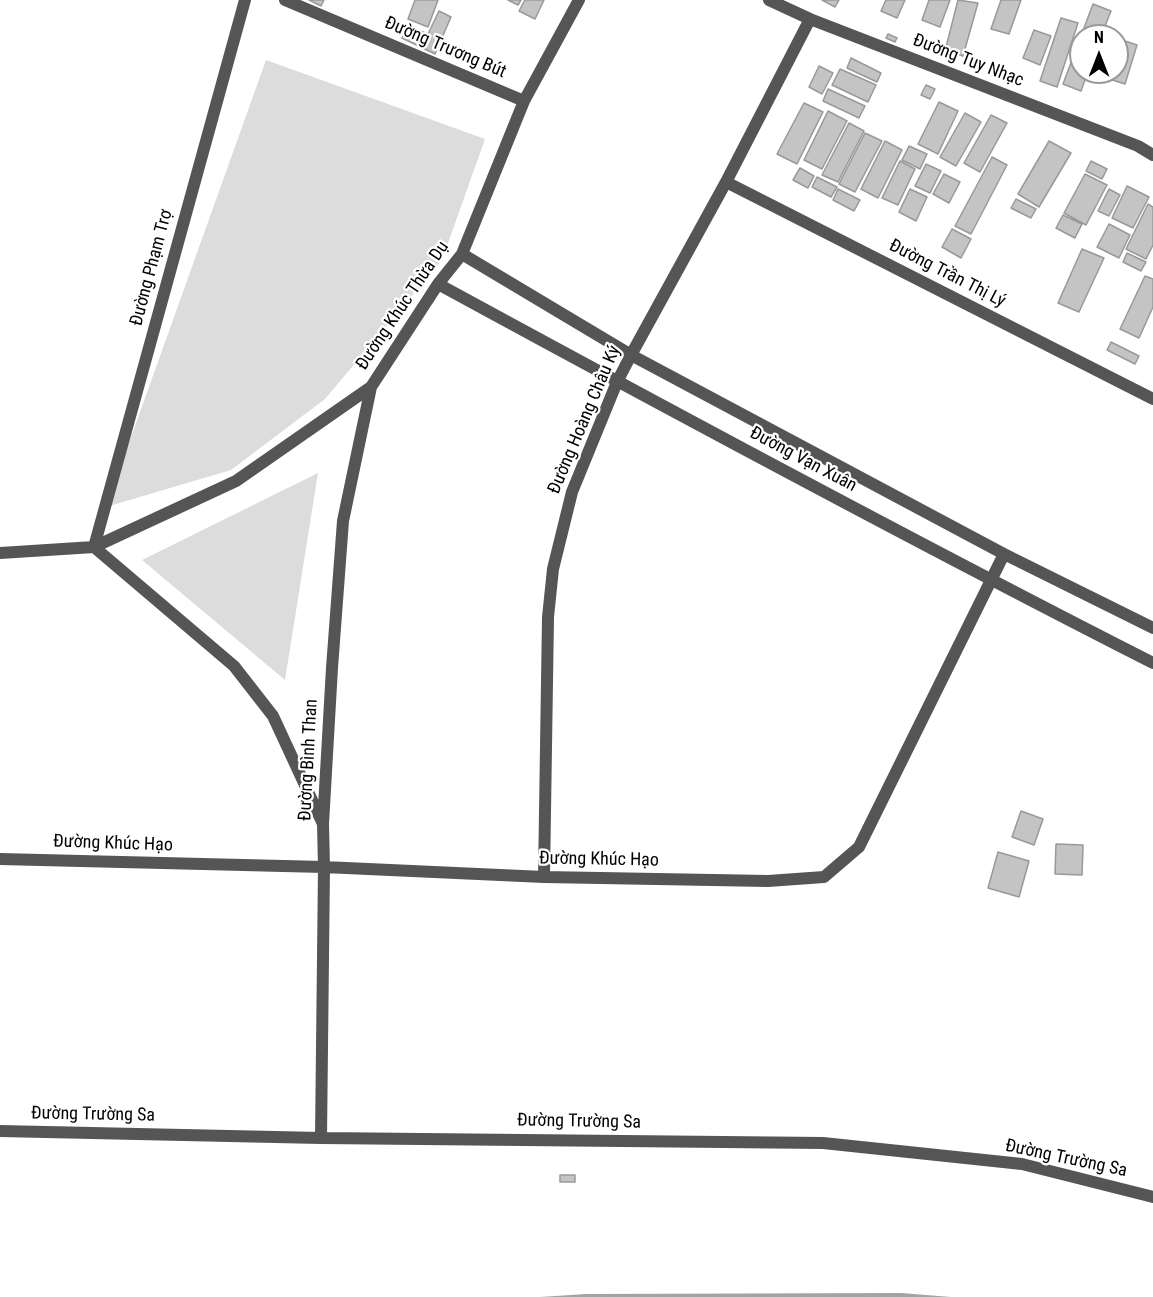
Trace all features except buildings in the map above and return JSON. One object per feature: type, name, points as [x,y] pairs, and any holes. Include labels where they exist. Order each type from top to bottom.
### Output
[{"type":"street","name":"Đường Phạm Trợ","points":[[94,546],[245,0]]},
{"type":"street","name":"Đường Trương Bút","points":[[285,0],[524,101]]},
{"type":"street","name":"Đường Khúc Thừa Dụ","points":[[0,553],[94,546],[236,481],[371,387],[438,284],[462,254],[524,101],[579,0]]},
{"type":"street","name":"Đường Tuy Nhạc","points":[[769,0],[810,19],[1138,146],[1153,155]]},
{"type":"street","name":"Đường Hoàng Châu Ký","points":[[544,877],[548,617],[553,569],[572,492],[617,382],[726,182],[810,19]]},
{"type":"street","name":"Đường Trần Thị Lý","points":[[726,182],[1153,399]]},
{"type":"street","name":"Đường Vạn Xuân","points":[[462,254],[631,355],[1004,554],[1153,628]]},
{"type":"street","name":"Đường Vạn Xuân","points":[[438,284],[990,580],[1153,663]]},
{"type":"street","name":"Đường Bình Than","points":[[321,1138],[323,824],[332,668],[343,521],[371,387]]},
{"type":"street","points":[[94,546],[234,666],[273,716],[323,824]]},
{"type":"street","name":"Đường Khúc Hạo","points":[[0,859],[324,867],[544,877],[768,881],[824,877],[859,847],[1004,554]]},
{"type":"street","name":"Đường Trường Sa","points":[[0,1131],[321,1138],[823,1143],[1022,1164],[1153,1197]]},
{"type":"shaded area","points":[[266,60],[485,139],[442,260],[325,399],[231,470],[106,507]]},
{"type":"shaded area","points":[[318,473],[285,680],[142,560]]},
{"type":"shaded area","points":[[901,1293],[951,1297],[540,1297],[586,1294]]}]
